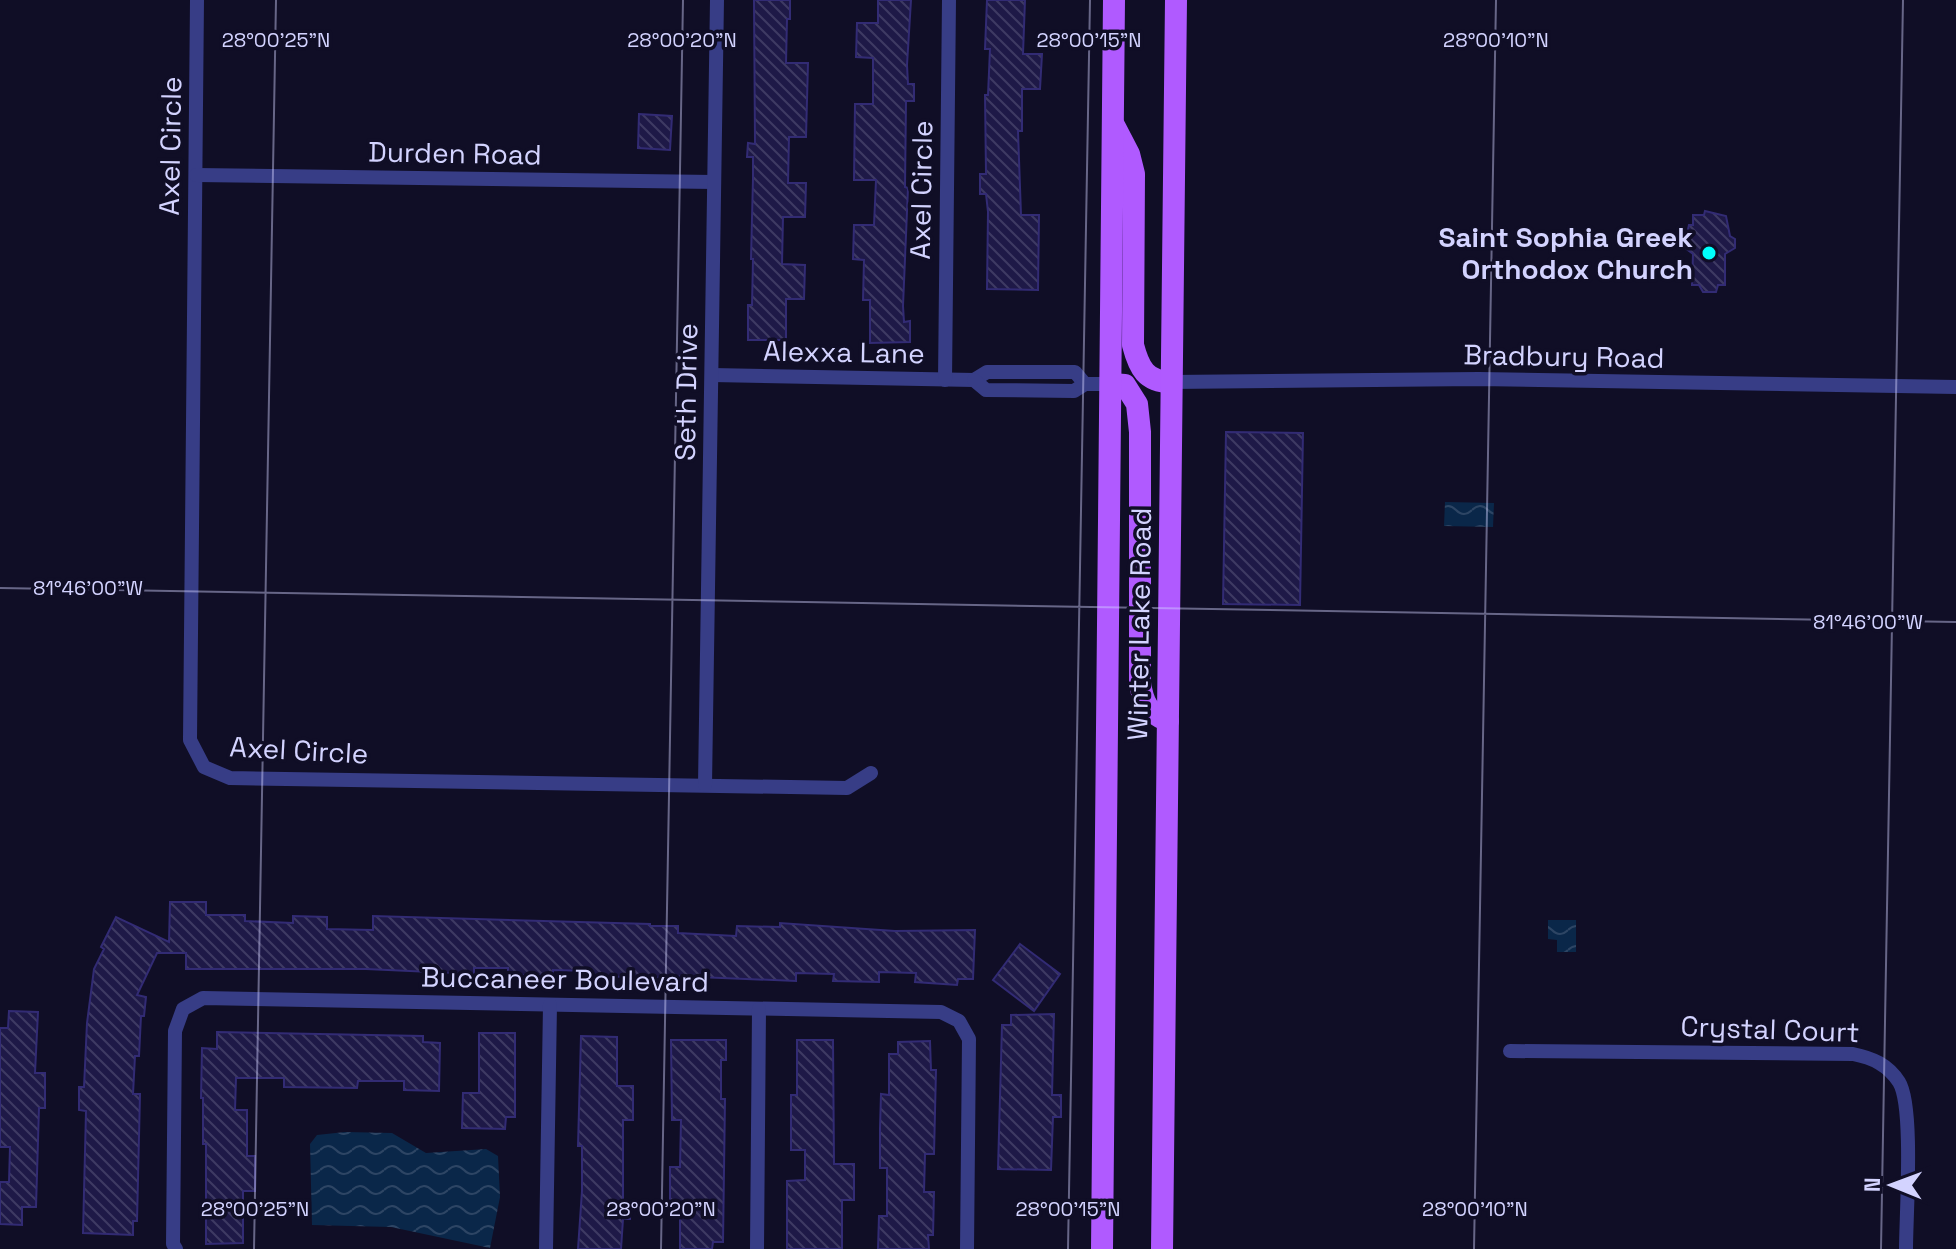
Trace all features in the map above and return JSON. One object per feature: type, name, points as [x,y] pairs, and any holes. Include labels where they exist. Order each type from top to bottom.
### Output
[{"type":"main road","name":"Winter Lake Road","points":[[1102,1249],[1114,0]]},
{"type":"main road","name":"Winter Lake Road","points":[[1162,1249],[1176,0]]},
{"type":"main road","points":[[1113,124],[1129,154],[1134,174],[1133,345],[1148,378],[1171,382]]},
{"type":"main road","points":[[1111,384],[1125,385],[1137,404],[1140,432],[1140,683],[1143,701],[1148,708],[1168,721]]},
{"type":"street","name":"Axel Circle","points":[[197,0],[190,740],[204,767],[230,778],[847,788],[871,773]]},
{"type":"street","name":"Seth Drive","points":[[705,785],[717,0]]},
{"type":"street","name":"Axel Circle","points":[[945,380],[949,0]]},
{"type":"street","name":"Durden Road","points":[[196,175],[714,182]]},
{"type":"street","name":"Alexxa Lane","points":[[712,375],[974,380],[987,372],[1075,372],[1085,384],[1111,384]]},
{"type":"street","name":"Bradbury Road","points":[[1171,382],[1479,379],[1956,387]]},
{"type":"street","name":"Buccaneer Boulevard","points":[[176,1249],[173,1244],[175,1031],[183,1009],[203,998],[941,1012],[959,1021],[969,1039],[967,1249]]},
{"type":"street","points":[[546,1249],[550,1005]]},
{"type":"street","points":[[757,1249],[759,1009]]},
{"type":"street","name":"Crystal Court","points":[[1510,1051],[1853,1054],[1880,1062],[1891,1070],[1901,1084],[1907,1112],[1906,1249]]},
{"type":"water","points":[[1445,502],[1494,503],[1493,527],[1444,526]]},
{"type":"water","points":[[1548,920],[1576,920],[1576,952],[1557,952],[1557,940],[1548,939]]},
{"type":"water","points":[[392,1133],[426,1153],[486,1149],[498,1156],[500,1197],[490,1248],[391,1227],[312,1225],[310,1144],[317,1135]]},
{"type":"building","points":[[754,0],[790,0],[786,63],[808,63],[806,137],[789,137],[788,183],[806,183],[805,217],[783,217],[782,264],[805,265],[804,299],[786,299],[786,340],[748,340],[748,305],[752,305],[753,157],[747,157],[748,143],[755,144]]},
{"type":"building","points":[[878,0],[911,0],[907,65],[908,84],[914,84],[914,101],[906,101],[905,187],[908,188],[903,306],[904,322],[910,321],[910,342],[870,343],[870,300],[863,300],[864,260],[853,259],[854,225],[874,225],[876,180],[854,180],[855,104],[873,104],[873,58],[856,57],[857,23],[878,23]]},
{"type":"building","points":[[987,0],[1025,0],[1023,54],[1042,54],[1040,89],[1022,89],[1022,131],[1018,131],[1021,215],[1039,215],[1038,290],[987,289],[988,212],[986,194],[980,194],[980,174],[986,174],[985,95],[988,95],[990,49],[985,49]]},
{"type":"building","points":[[639,114],[672,116],[670,150],[638,148]]},
{"type":"building","name":"Saint Sophia Greek Orthodox Church","points":[[1705,211],[1726,216],[1730,236],[1735,239],[1735,248],[1725,254],[1725,285],[1718,285],[1716,292],[1703,292],[1699,285],[1692,285],[1693,254],[1684,247],[1689,225],[1693,225],[1693,215],[1704,215]]},
{"type":"building","points":[[1226,432],[1303,433],[1300,605],[1223,604]]},
{"type":"building","points":[[170,902],[206,902],[206,915],[245,915],[245,921],[293,923],[293,916],[327,917],[327,929],[373,930],[373,916],[650,924],[678,926],[678,933],[736,936],[737,926],[780,927],[780,923],[895,931],[975,930],[973,979],[958,979],[957,985],[915,982],[916,973],[879,972],[879,982],[833,981],[834,974],[796,973],[796,981],[589,976],[589,971],[553,970],[553,975],[508,975],[508,968],[474,968],[474,974],[366,969],[186,969],[186,953],[157,953],[137,995],[146,997],[144,1016],[141,1016],[139,1056],[135,1056],[133,1094],[140,1094],[137,1221],[133,1221],[133,1235],[83,1233],[86,1111],[79,1110],[79,1087],[84,1087],[87,1023],[94,969],[116,917],[169,942]]},
{"type":"building","points":[[1020,944],[1060,974],[1034,1011],[993,980]]},
{"type":"building","points":[[9,1011],[38,1012],[35,1073],[45,1073],[45,1108],[39,1108],[36,1207],[22,1207],[22,1225],[0,1224],[0,1182],[9,1182],[10,1147],[0,1147],[0,1028],[8,1028]]},
{"type":"building","points":[[1054,1014],[1052,1095],[1061,1095],[1061,1117],[1053,1117],[1051,1170],[998,1169],[1002,1025],[1011,1025],[1011,1015]]},
{"type":"building","points":[[217,1032],[423,1036],[423,1042],[440,1043],[439,1091],[404,1090],[404,1081],[358,1081],[357,1088],[284,1087],[284,1078],[236,1078],[235,1110],[247,1110],[247,1156],[255,1156],[255,1191],[243,1191],[243,1243],[206,1244],[202,1048],[217,1049]]},
{"type":"building","points":[[479,1033],[515,1033],[515,1117],[506,1117],[505,1129],[462,1128],[463,1093],[479,1093]]},
{"type":"building","points":[[581,1036],[617,1037],[617,1086],[633,1086],[633,1120],[623,1120],[623,1204],[631,1204],[630,1219],[623,1219],[621,1249],[578,1249],[582,1191],[582,1146],[578,1146]]},
{"type":"building","points":[[671,1040],[726,1040],[726,1060],[721,1060],[721,1099],[725,1099],[723,1242],[713,1242],[712,1249],[680,1249],[680,1201],[670,1201],[670,1167],[680,1167],[681,1120],[672,1120]]},
{"type":"building","points":[[797,1040],[833,1040],[834,1164],[854,1164],[854,1200],[842,1200],[842,1249],[787,1249],[787,1181],[805,1180],[805,1150],[791,1150],[791,1095],[797,1095]]},
{"type":"building","points":[[930,1041],[931,1070],[936,1070],[934,1154],[925,1154],[924,1192],[934,1192],[933,1235],[928,1235],[929,1249],[878,1249],[879,1216],[887,1216],[887,1168],[880,1168],[880,1128],[881,1094],[889,1095],[889,1054],[898,1054],[898,1042]]},
{"type":"place","name":"Saint Sophia Greek Orthodox Church","points":[[1709,253]]}]
